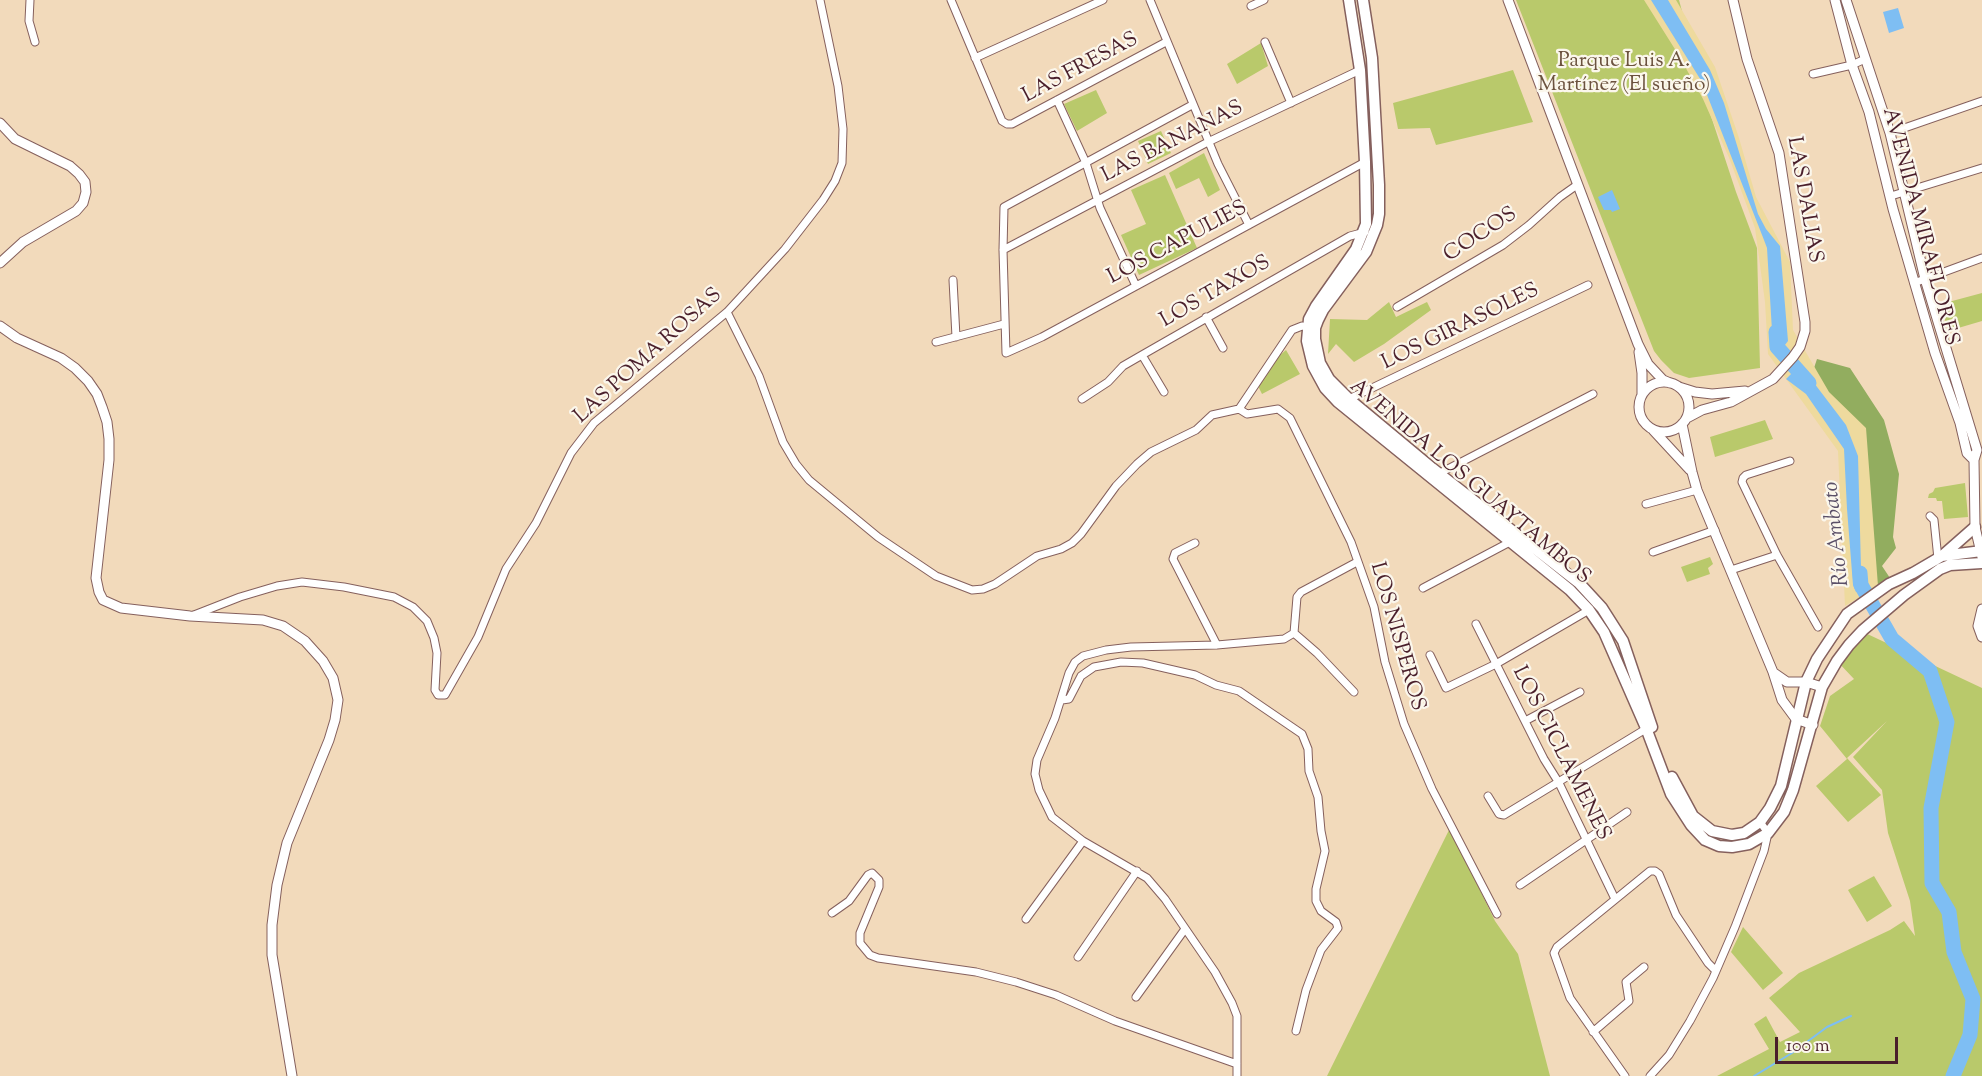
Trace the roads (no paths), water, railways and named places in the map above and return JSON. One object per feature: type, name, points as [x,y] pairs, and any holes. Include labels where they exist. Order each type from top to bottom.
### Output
[{"type":"main road","points":[[1349,0],[1360,70],[1368,234]]},
{"type":"main road","points":[[1311,327],[1316,306],[1368,234],[1379,214],[1380,186],[1372,58],[1363,0]]},
{"type":"main road","points":[[1508,0],[1638,344],[1648,364],[1663,380],[1675,385],[1688,401],[1689,410],[1684,421],[1669,432],[1653,430]]},
{"type":"main road","name":"LAS DALIAS","points":[[1684,421],[1702,410],[1731,402],[1773,379],[1794,357],[1803,339],[1805,322],[1779,153],[1747,59],[1733,0]]},
{"type":"main road","name":"AVENIDA MIRAFLORES","points":[[1834,0],[1852,65],[1869,112],[1935,354],[1960,423],[1967,453],[1977,465]]},
{"type":"main road","name":"AVENIDA MIRAFLORES","points":[[1846,0],[1890,133],[1925,279],[1977,450],[1975,527],[1982,555]]},
{"type":"main road","points":[[0,123],[15,139],[60,160],[74,170],[85,182],[86,192],[83,203],[76,211],[23,242],[0,264]]},
{"type":"main road","points":[[1882,161],[1896,157]]},
{"type":"main road","points":[[0,326],[17,338],[61,358],[75,368],[92,387],[102,407],[107,422],[109,460],[96,578],[103,600],[122,608],[190,616],[263,620],[283,626],[305,641],[323,661],[333,678],[338,700],[335,720],[287,843],[277,885],[272,925],[272,955],[292,1076]]},
{"type":"main road","name":"AVENIDA LOS GUAYTAMBOS","points":[[1311,327],[1315,339],[1317,364],[1325,388],[1338,402],[1579,583],[1602,608],[1623,641],[1671,794],[1691,825],[1705,840],[1719,846],[1732,847],[1749,844],[1768,833],[1784,812],[1793,790],[1822,687],[1837,662],[1863,630],[1904,595],[1940,569],[1982,555]]},
{"type":"main road","points":[[1638,344],[1642,373],[1642,396],[1639,404],[1642,419],[1692,472]]},
{"type":"main road","points":[[1935,354],[1947,350]]},
{"type":"main road","name":"AVENIDA LOS GUAYTAMBOS","points":[[1317,364],[1349,399],[1510,542],[1570,590],[1589,610],[1605,632],[1677,788],[1693,816],[1712,831],[1732,835],[1744,833],[1760,822]]},
{"type":"main road","points":[[1642,396],[1654,384],[1675,385]]},
{"type":"main road","name":"LAS DALIAS","points":[[1675,385],[1695,392],[1712,394],[1754,390]]},
{"type":"main road","points":[[1684,421],[1697,490],[1773,672],[1782,700],[1796,719],[1812,724]]},
{"type":"main road","points":[[1760,822],[1781,786],[1806,682],[1817,658],[1847,614],[1888,584],[1940,558],[1975,527]]},
{"type":"main road","points":[[1940,558],[1982,555]]},
{"type":"main road","points":[[1982,609],[1978,626],[1982,637]]},
{"type":"main road","points":[[1773,672],[1787,682],[1806,682],[1822,687]]},
{"type":"main road","points":[[1781,786],[1793,790]]},
{"type":"street","points":[[30,0],[29,21],[35,42]]},
{"type":"street","name":"LAS POMA ROSAS","points":[[190,616],[267,588],[302,582],[344,586],[394,597],[413,606],[427,621],[437,653],[435,690],[438,695],[446,694],[478,637],[506,568],[536,523],[571,453],[594,423],[727,312],[785,249],[836,181],[842,163],[843,129],[838,86],[820,0]]},
{"type":"street","points":[[951,0],[975,58],[1103,0]]},
{"type":"street","points":[[1150,0],[1208,142],[1249,225]]},
{"type":"street","points":[[1251,6],[1264,0]]},
{"type":"street","name":"LAS FRESAS","points":[[975,58],[1002,121],[1012,124],[1166,42]]},
{"type":"street","points":[[1265,42],[1291,103]]},
{"type":"street","points":[[1813,74],[1852,65],[1865,59]]},
{"type":"street","name":"LAS BANANAS","points":[[1003,250],[1208,142],[1360,70]]},
{"type":"street","points":[[1057,100],[1086,163],[1097,200],[1136,286]]},
{"type":"street","points":[[1890,133],[1982,101]]},
{"type":"street","points":[[936,342],[1004,324],[1005,207],[1192,105]]},
{"type":"street","points":[[1869,112],[1881,107]]},
{"type":"street","name":"LOS CAPULIES","points":[[1004,324],[1006,353],[1042,337],[1365,162]]},
{"type":"street","points":[[1891,196],[1982,168]]},
{"type":"street","name":"COCOS","points":[[1397,307],[1503,245],[1577,185]]},
{"type":"street","name":"LOS TAXOS","points":[[1082,399],[1108,382],[1123,366],[1206,317],[1350,237],[1368,234]]},
{"type":"street","points":[[1914,283],[1982,258]]},
{"type":"street","points":[[953,280],[956,337]]},
{"type":"street","name":"LOS GIRASOLES","points":[[1349,399],[1588,285]]},
{"type":"street","points":[[727,312],[759,376],[783,442],[809,480],[869,531],[910,559],[936,576],[972,590],[983,590],[1037,556],[1072,543],[1108,495],[1137,464],[1151,452],[1200,427],[1212,415],[1239,409],[1292,330],[1297,327],[1311,327]]},
{"type":"street","points":[[1206,317],[1223,348]]},
{"type":"street","points":[[1142,355],[1164,392]]},
{"type":"street","points":[[1433,472],[1593,394]]},
{"type":"street","name":"LOS NISPEROS","points":[[1239,409],[1247,414],[1278,409],[1286,414],[1346,529],[1374,607],[1385,662],[1404,724],[1432,789],[1497,914]]},
{"type":"street","points":[[1790,461],[1746,475],[1742,482],[1777,555],[1818,627]]},
{"type":"street","points":[[1646,504],[1697,490]]},
{"type":"street","points":[[1930,516],[1934,520],[1940,558]]},
{"type":"street","points":[[1653,552],[1715,530]]},
{"type":"street","points":[[1423,588],[1510,542]]},
{"type":"street","points":[[1196,543],[1175,553],[1173,559],[1217,645]]},
{"type":"street","points":[[1731,570],[1777,555]]},
{"type":"street","points":[[1294,633],[1297,597],[1301,592],[1357,561]]},
{"type":"street","points":[[1430,655],[1446,688],[1496,664],[1589,610]]},
{"type":"street","name":"LOS CICLAMENES","points":[[1476,624],[1559,783],[1615,899]]},
{"type":"street","points":[[1237,1076],[1237,1016],[1215,972],[1155,886],[1137,871],[1083,841],[1052,817],[1039,790],[1035,774],[1037,760],[1062,700],[1069,673],[1075,662],[1083,656],[1131,647],[1217,645],[1284,639],[1294,633]]},
{"type":"street","points":[[1294,633],[1317,653],[1354,692]]},
{"type":"street","points":[[1062,700],[1069,699],[1081,676],[1094,667],[1121,662],[1155,665],[1195,675],[1216,685],[1239,691],[1302,734],[1308,749],[1309,771],[1318,797],[1321,831],[1325,845],[1325,856],[1316,889],[1316,901],[1321,911],[1336,922],[1338,928],[1321,950],[1306,990],[1296,1031]]},
{"type":"street","points":[[1525,721],[1580,692]]},
{"type":"street","points":[[1488,796],[1499,814],[1504,815],[1649,727]]},
{"type":"street","points":[[1520,885],[1627,812]]},
{"type":"street","points":[[1650,1076],[1669,1055],[1716,971],[1764,851],[1768,833],[1760,822]]},
{"type":"street","points":[[1026,919],[1083,841]]},
{"type":"street","points":[[1078,957],[1137,871]]},
{"type":"street","points":[[1625,1076],[1570,998],[1554,953],[1557,947],[1650,871],[1656,871],[1676,915],[1708,963],[1716,971]]},
{"type":"street","points":[[832,913],[849,901],[868,875],[872,873],[879,880],[879,888],[860,933],[860,943],[870,955],[976,972],[1016,982],[1056,995],[1115,1021],[1237,1064]]},
{"type":"street","points":[[1136,997],[1185,929]]},
{"type":"street","points":[[1593,1032],[1629,1001],[1626,982],[1644,967]]},
{"type":"water","points":[[1651,0],[1668,0],[1710,70],[1724,103],[1758,214],[1766,229],[1780,246],[1788,341],[1778,354],[1773,347],[1767,248],[1702,82]]},
{"type":"water","points":[[1898,8],[1904,28],[1889,33],[1883,12]]},
{"type":"water","points":[[1612,190],[1620,209],[1612,212],[1604,210],[1598,197]]},
{"type":"water","points":[[1798,367],[1811,379],[1846,425],[1858,456],[1861,568],[1868,590],[1856,592],[1853,585],[1844,449],[1806,394],[1786,379]]},
{"type":"waterway","name":"Río Ambato","points":[[1776,332],[1777,347],[1809,383]]},
{"type":"waterway","name":"Río Ambato","points":[[1860,573],[1861,585],[1892,639],[1930,671],[1947,722],[1931,808],[1932,883],[1949,912],[1954,952],[1973,999],[1970,1035],[1953,1076]]},
{"type":"waterway","points":[[1754,1076],[1792,1053],[1827,1027],[1851,1016]]},
{"type":"park label","name":"Parque Luis A. Martínez (El sueño)","points":[[1624,74]]}]
